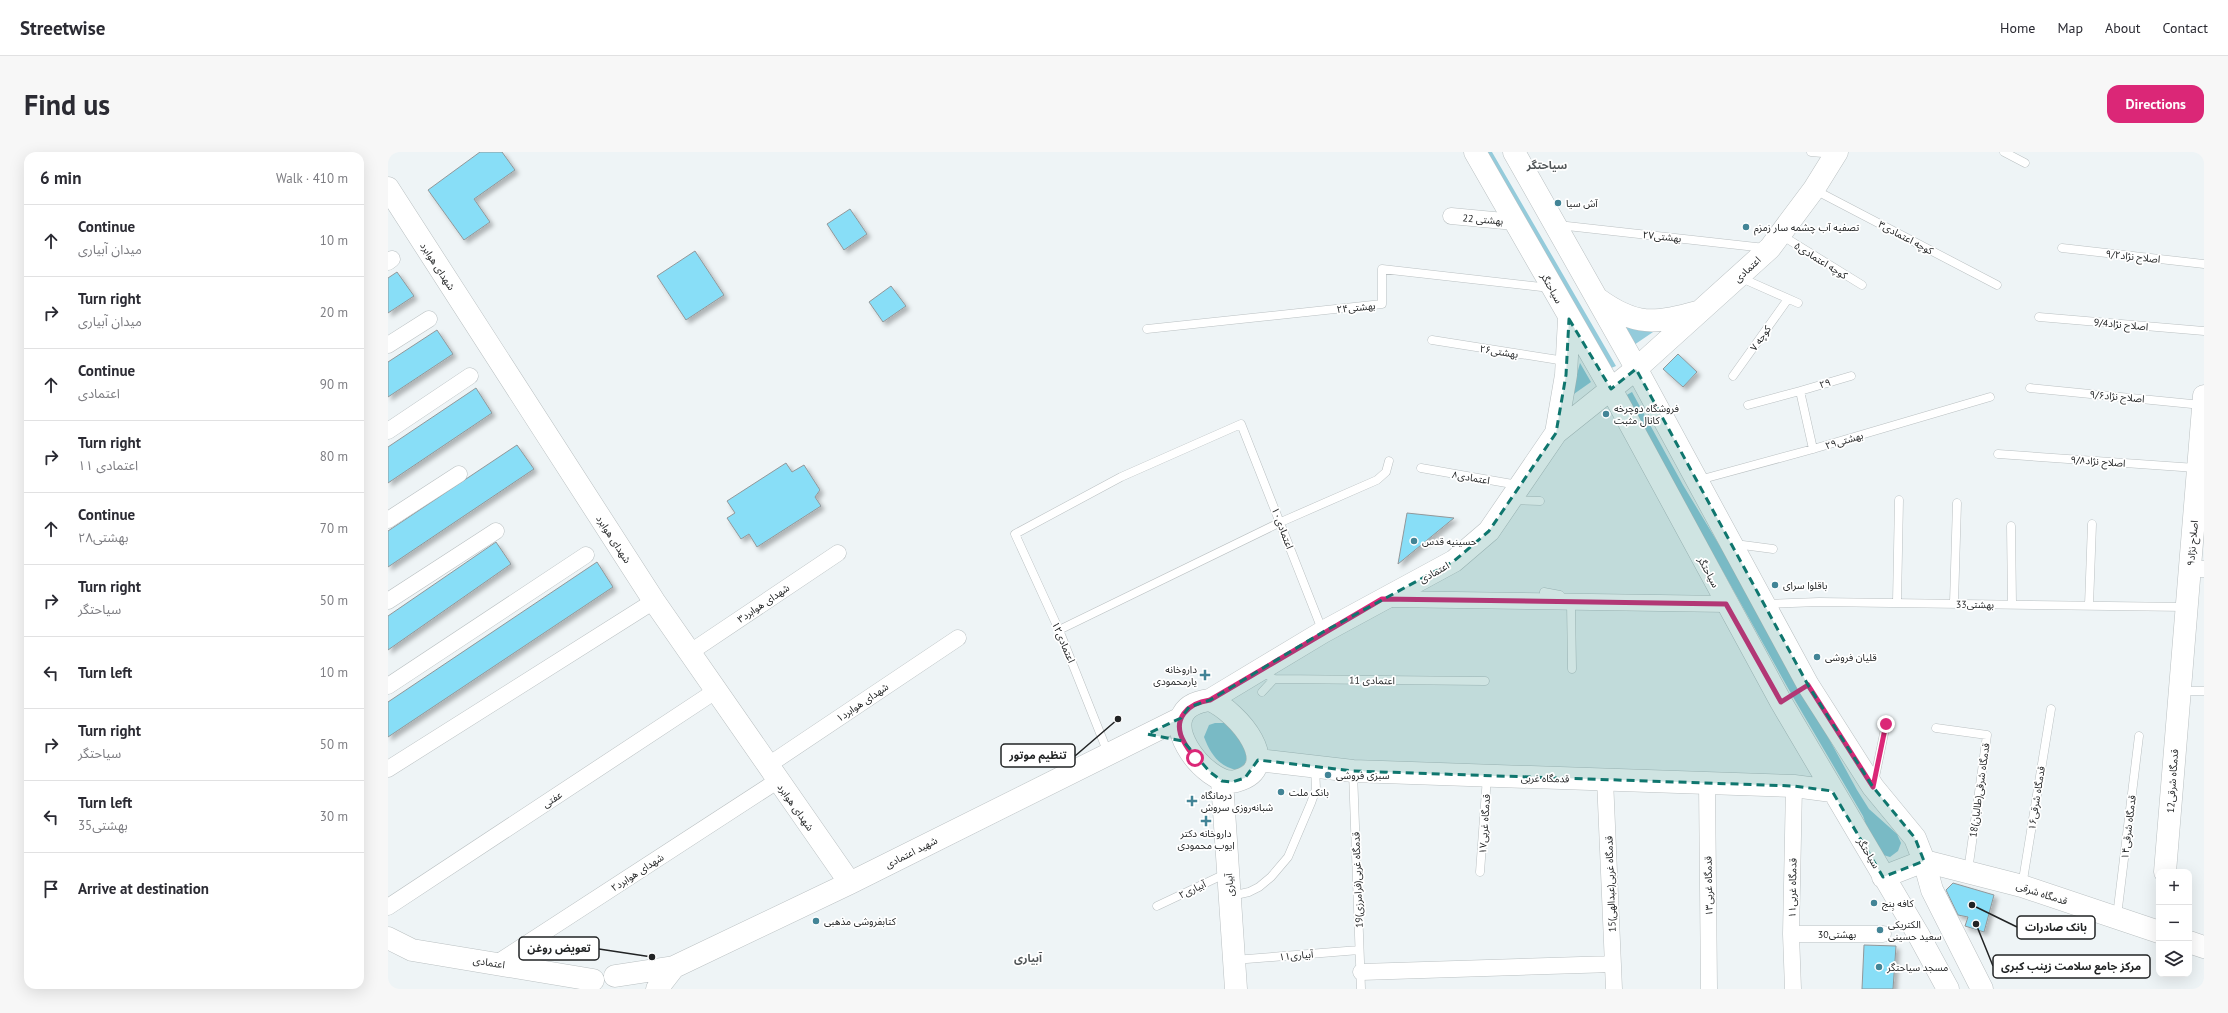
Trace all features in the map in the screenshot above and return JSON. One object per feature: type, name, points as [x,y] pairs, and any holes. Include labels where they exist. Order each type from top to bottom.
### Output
[{"type":"street","name":"سیاحتگر","points":[[1475,152],[1553,288],[1569,319],[1611,389],[1726,604],[1781,702],[1832,791],[1918,934],[1948,989]]},
{"type":"street","points":[[1514,152],[1636,369],[1808,685],[1873,787],[1915,838],[1924,861],[1932,890],[1982,989]]},
{"type":"street","name":"اعتمادی","points":[[1210,700],[1267,674],[1323,632],[1454,561],[1489,531],[1556,433],[1636,369],[1697,315],[1775,242],[1814,189],[1836,153]]},
{"type":"street","name":"شهدای هوابرد","points":[[388,188],[654,601],[689,653],[717,690],[772,773],[850,882]]},
{"type":"street","name":"22 بهشتی","points":[[1451,216],[1515,222]]},
{"type":"street","points":[[1596,297],[1615,311],[1644,321],[1670,320],[1697,315]]},
{"type":"street","points":[[1659,411],[1655,383],[1656,367],[1697,315]]},
{"type":"street","points":[[388,345],[429,319]]},
{"type":"street","points":[[1556,433],[1566,375],[1569,319]]},
{"type":"street","points":[[388,431],[470,376]]},
{"type":"street","name":"اصلاح نژاد۹","points":[[2179,691],[2186,607],[2197,569],[2198,468],[2203,407]]},
{"type":"street","points":[[388,520],[458,474]]},
{"type":"street","points":[[388,601],[496,531]]},
{"type":"street","name":"۳شهدای هوابرد","points":[[689,653],[838,553]]},
{"type":"street","points":[[388,686],[586,555]]},
{"type":"street","points":[[1382,599],[1571,603],[1726,604]]},
{"type":"street","points":[[388,769],[654,601]]},
{"type":"street","name":"شهدای هوابرد۱","points":[[772,773],[958,638]]},
{"type":"street","points":[[1781,702],[1808,685]]},
{"type":"street","name":"عفتی","points":[[388,906],[717,690]]},
{"type":"street","name":"12قدمگاه شرقی","points":[[2165,869],[2179,691]]},
{"type":"street","points":[[1210,700],[1222,705],[1242,726],[1258,751],[1258,760],[1254,770],[1245,778],[1232,782],[1222,781],[1195,758],[1183,741],[1180,728],[1181,718],[1189,707],[1198,702],[1210,700]]},
{"type":"street","name":"شهید اعتمادی","points":[[674,967],[850,882],[1181,718]]},
{"type":"street","points":[[1147,734],[1183,741]]},
{"type":"street","name":"قدمگاه غربی","points":[[1258,760],[1353,771],[1707,782],[1794,786],[1832,791]]},
{"type":"street","name":"شهدای هوابرد۲","points":[[497,963],[772,773]]},
{"type":"street","name":"15قدمگاه غربی(عبدالهی)","points":[[1605,779],[1614,989]]},
{"type":"street","name":"آبیاری","points":[[1222,781],[1236,989]]},
{"type":"street","name":"قدمگاه غربی۱۳","points":[[1707,782],[1709,989]]},
{"type":"street","name":"قدمگاه غربی۱۱","points":[[1793,989],[1791,934],[1794,786]]},
{"type":"street","points":[[1883,877],[1924,861]]},
{"type":"street","name":"قدمگاه شرقی","points":[[1924,861],[2022,886],[2156,931]]},
{"type":"street","name":"30بهشتی","points":[[1791,934],[1883,934]]},
{"type":"street","name":"اعتمادی","points":[[388,938],[412,950],[497,963],[587,984]]},
{"type":"street","points":[[2192,943],[2204,947]]},
{"type":"street","points":[[1360,972],[1613,964]]},
{"type":"street","points":[[587,984],[615,976],[674,967]]},
{"type":"street","points":[[657,989],[674,967]]},
{"type":"street","points":[[615,976],[630,984],[633,989]]},
{"type":"lane","points":[[1811,152],[1836,153]]},
{"type":"lane","points":[[2004,152],[2025,163]]},
{"type":"lane","name":"کوچه اعتمادی۳","points":[[1814,189],[1997,285]]},
{"type":"lane","name":"۲۷بهشتی","points":[[1554,224],[1775,242]]},
{"type":"lane","name":"کوچه اعتمادی۵","points":[[1775,242],[1862,285]]},
{"type":"lane","name":"اصلاح نژاد۹/۲","points":[[2062,248],[2204,264]]},
{"type":"lane","name":"۲۴بهشتی","points":[[1147,328],[1382,304],[1382,269],[1553,288]]},
{"type":"lane","points":[[1739,276],[1798,303]]},
{"type":"lane","name":"کوچه ۷","points":[[1733,376],[1788,299]]},
{"type":"lane","name":"9/4اصلاح نژاد","points":[[2039,317],[2204,331]]},
{"type":"lane","name":"۲۶بهشتی","points":[[1432,340],[1566,361]]},
{"type":"lane","name":"۲۹","points":[[1748,405],[1851,376]]},
{"type":"lane","name":"اصلاح نژاد۹/۶","points":[[2030,388],[2203,407]]},
{"type":"lane","points":[[1800,391],[1813,449]]},
{"type":"lane","name":"۲۹بهشتی","points":[[1697,481],[1813,449],[1990,397]]},
{"type":"lane","name":"اعتمادی۱۰","points":[[1015,534],[1121,477],[1241,424],[1281,522],[1323,632]]},
{"type":"lane","name":"اصلاح نژاد۹/۸","points":[[1998,454],[2198,468]]},
{"type":"lane","points":[[1059,630],[1281,522],[1377,480],[1386,472],[1389,462]]},
{"type":"lane","name":"اعتمادی۸","points":[[1421,468],[1516,493],[1540,501]]},
{"type":"lane","points":[[1897,602],[1899,500]]},
{"type":"lane","points":[[1954,604],[1957,503]]},
{"type":"lane","points":[[2089,605],[2092,524]]},
{"type":"lane","points":[[2011,526],[2012,604]]},
{"type":"lane","name":"اعتمادی۱۲","points":[[1015,534],[1059,630],[1108,753]]},
{"type":"lane","points":[[1731,544],[1773,549]]},
{"type":"lane","points":[[1544,592],[1608,603]]},
{"type":"lane","name":"33بهشتی","points":[[1764,604],[1897,602],[2186,607]]},
{"type":"lane","points":[[1571,603],[1572,669]]},
{"type":"lane","points":[[1262,692],[1267,674]]},
{"type":"lane","name":"11 اعتمادی","points":[[1267,674],[1485,682]]},
{"type":"lane","points":[[2179,691],[2204,691]]},
{"type":"lane","name":"قدمگاه شرقی۱۶","points":[[2022,886],[2051,709]]},
{"type":"lane","points":[[1873,787],[1886,724]]},
{"type":"lane","name":"18قدمگاه شرقی(طالبان)","points":[[1936,728],[1987,735],[1968,872]]},
{"type":"lane","name":"قدمگاه شرقی۱۴","points":[[2117,918],[2139,736]]},
{"type":"lane","points":[[1229,896],[1250,892],[1259,887],[1271,877],[1288,857],[1316,789],[1315,766]]},
{"type":"lane","name":"19قدمگاه غربی(فرامرزی)","points":[[1353,771],[1361,989]]},
{"type":"lane","name":"قدمگاه غربی۱۷","points":[[1480,872],[1487,776]]},
{"type":"lane","name":"آبیاری۲","points":[[1156,906],[1228,872]]},
{"type":"lane","name":"آبیاری۱۱","points":[[1233,960],[1359,950]]},
{"type":"highlighted area","points":[[1569,319],[1611,389],[1636,369],[1808,685],[1873,787],[1915,838],[1924,861],[1883,877],[1832,791],[1794,786],[1353,771],[1258,760],[1245,778],[1232,782],[1222,781],[1210,772],[1183,741],[1147,734],[1181,718],[1189,707],[1210,700],[1323,632],[1454,561],[1489,531],[1556,433],[1566,375]]},
{"type":"shaded area","points":[[1483,152],[1492,152],[1616,366],[1609,369]]},
{"type":"shaded area","points":[[1621,322],[1656,330],[1634,345]]},
{"type":"shaded area","points":[[1580,363],[1591,382],[1571,396]]},
{"type":"shaded area","points":[[1632,392],[1683,485],[1758,609],[1857,790],[1869,809],[1897,834],[1901,843],[1898,851],[1890,857],[1880,854],[1872,842],[1863,816],[1793,697],[1625,396]]},
{"type":"shaded area","points":[[1224,723],[1239,735],[1248,753],[1245,764],[1237,770],[1225,766],[1220,762],[1212,754],[1206,743],[1204,737],[1209,725]]},
{"type":"building","points":[[480,152],[502,152],[515,170],[474,199],[490,222],[464,240],[428,190]]},
{"type":"building","points":[[850,209],[867,234],[844,250],[827,224]]},
{"type":"building","points":[[695,251],[724,295],[686,320],[657,276]]},
{"type":"building","points":[[397,272],[414,296],[388,313],[388,278]]},
{"type":"building","points":[[891,286],[906,306],[883,322],[869,302]]},
{"type":"building","points":[[437,330],[453,354],[388,397],[388,362]]},
{"type":"building","points":[[1678,354],[1697,372],[1683,387],[1663,369]]},
{"type":"building","points":[[476,388],[492,413],[388,483],[388,447]]},
{"type":"building","points":[[517,445],[534,469],[388,567],[388,531]]},
{"type":"building","points":[[786,463],[792,472],[804,465],[820,490],[815,497],[821,506],[757,547],[749,534],[741,539],[727,518],[735,513],[727,501]]},
{"type":"building","name":"حسینیه قدس","points":[[1407,513],[1454,518],[1398,564]]},
{"type":"building","points":[[496,542],[511,564],[388,650],[388,616]]},
{"type":"building","points":[[597,562],[613,587],[388,737],[388,702]]},
{"type":"building","points":[[1953,883],[1994,895],[1984,932],[1965,926],[1968,917],[1958,915],[1946,890]]},
{"type":"building","name":"مسجد سیاحتگر","points":[[1864,945],[1896,946],[1893,989],[1862,989]]},
{"type":"place","name":"آش سیا","points":[[1558,203]]},
{"type":"place","name":"تصفیه آب چشمه سار زمزم","points":[[1746,227]]},
{"type":"place","name":"فروشگاه دوچرخه کانال مثبت","points":[[1606,414]]},
{"type":"place","name":"حسینیه قدس","points":[[1414,541]]},
{"type":"place","name":"باقلوا سرای","points":[[1775,585]]},
{"type":"place","name":"قلیان فروشی","points":[[1817,657]]},
{"type":"place","name":"داروخانه یارمحمودی","points":[[1205,675]]},
{"type":"place","name":"تنظیم موتور","points":[[1118,719]]},
{"type":"place","name":"سبزی فروشی","points":[[1328,775]]},
{"type":"place","name":"بانک ملت","points":[[1281,792]]},
{"type":"place","name":"درمانگاه شبانه‌روزی سروش","points":[[1192,801]]},
{"type":"place","name":"داروخانه دکتر ایوب محمودی","points":[[1206,821]]},
{"type":"place","name":"کافه بِنج","points":[[1874,903]]},
{"type":"place","name":"بانک صادرات","points":[[1972,905]]},
{"type":"place","name":"کتابفروشی مذهبی","points":[[816,921]]},
{"type":"place","name":"مرکز جامع سلامت زینب کبری","points":[[1976,924]]},
{"type":"place","name":"الکتریکی سعید حسینی","points":[[1880,930]]},
{"type":"place","name":"تعویض روغن","points":[[652,957]]},
{"type":"place","name":"مسجد سیاحتگر","points":[[1879,967]]},
{"type":"district","name":"سیاحتگر","points":[[1547,165]]},
{"type":"district","name":"آبیاری","points":[[1028,958]]},
{"type":"route","points":[[1195,758],[1183,741],[1180,728],[1181,718],[1189,707],[1198,702],[1210,700],[1323,632],[1382,599],[1571,603],[1726,604],[1781,702],[1808,685],[1873,787],[1886,724]]}]
